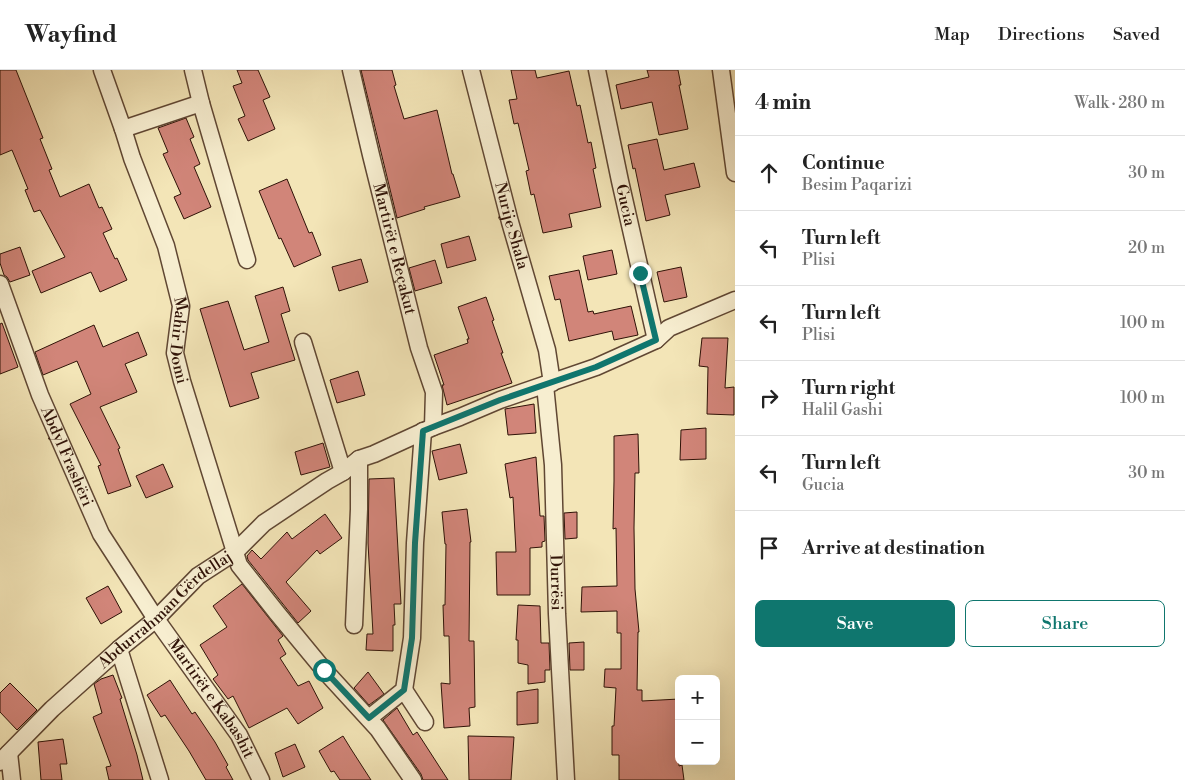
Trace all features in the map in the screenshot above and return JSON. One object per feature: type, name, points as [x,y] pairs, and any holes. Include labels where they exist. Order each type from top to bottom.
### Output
[{"type":"street","name":"Mahir Domi","points":[[102,70],[132,158],[166,246],[181,306],[175,353],[182,381],[240,565],[324,670],[369,718],[413,780]]},
{"type":"street","points":[[193,70],[247,260]]},
{"type":"street","name":"Martirët e Reçakut","points":[[351,70],[417,339],[434,392],[415,543],[412,638],[404,690]]},
{"type":"street","name":"Nurije Shala","points":[[471,70],[510,222],[547,350],[548,384]]},
{"type":"street","name":"Gucia","points":[[597,70],[656,340]]},
{"type":"street","points":[[722,70],[735,173]]},
{"type":"street","points":[[123,129],[201,103]]},
{"type":"street","name":"Abdyl Frashëri","points":[[0,284],[40,395],[101,534],[156,619]]},
{"type":"street","name":"Abdurrahman Gërdellaj","points":[[4,757],[119,649],[156,619],[198,576],[235,552],[264,523],[343,472],[359,459],[500,400],[596,367],[656,340],[669,328],[735,300]]},
{"type":"street","points":[[303,342],[343,472]]},
{"type":"street","name":"Durrësi","points":[[548,384],[554,465],[557,614],[566,780]]},
{"type":"street","points":[[354,625],[359,459]]},
{"type":"street","name":"Martirët e Kabashit","points":[[156,619],[239,735],[261,780]]},
{"type":"street","points":[[119,649],[160,780]]},
{"type":"street","points":[[369,718],[404,690],[425,722]]},
{"type":"street","points":[[4,757],[12,780]]},
{"type":"building","points":[[0,70],[16,70],[43,138],[40,139],[52,169],[49,170],[60,197],[89,184],[99,208],[102,207],[112,229],[103,233],[127,280],[100,292],[91,272],[41,293],[32,271],[65,257],[40,210],[34,212],[25,190],[28,189],[12,150],[0,155]]},
{"type":"building","points":[[237,70],[258,70],[270,97],[263,100],[275,129],[248,141],[238,119],[245,116],[233,86],[242,83]]},
{"type":"building","points":[[361,70],[392,70],[396,85],[394,86],[404,119],[437,110],[452,174],[460,197],[424,207],[425,209],[397,218]]},
{"type":"building","points":[[511,70],[535,70],[537,78],[569,71],[577,106],[580,105],[588,143],[591,142],[596,168],[593,169],[601,207],[569,214],[572,227],[543,233],[534,194],[531,195],[526,171],[529,170],[518,123],[514,124],[509,100],[517,99]]},
{"type":"building","points":[[647,70],[678,70],[681,85],[679,85],[688,129],[659,135],[652,102],[621,109],[616,85],[649,77]]},
{"type":"building","points":[[186,118],[194,137],[190,139],[200,164],[194,167],[211,207],[184,219],[174,197],[181,194],[163,154],[168,152],[158,128]]},
{"type":"building","points":[[657,139],[664,170],[694,163],[700,187],[665,195],[670,215],[646,221],[635,168],[633,169],[628,145]]},
{"type":"building","points":[[287,179],[309,233],[312,232],[321,255],[294,267],[281,238],[279,239],[259,191]]},
{"type":"building","points":[[469,236],[476,260],[447,268],[441,244]]},
{"type":"building","points":[[20,247],[30,275],[10,282],[4,275],[0,263],[0,254]]},
{"type":"building","points":[[612,250],[617,274],[588,280],[583,256]]},
{"type":"building","points":[[361,259],[368,282],[339,291],[332,267]]},
{"type":"building","points":[[435,260],[442,283],[415,291],[409,268]]},
{"type":"building","points":[[681,267],[687,297],[664,302],[657,272]]},
{"type":"building","points":[[579,270],[588,312],[593,311],[594,314],[631,306],[638,335],[614,340],[612,331],[569,341],[560,299],[555,300],[549,276]]},
{"type":"building","points":[[283,287],[290,311],[281,314],[295,360],[251,373],[259,398],[230,407],[200,309],[228,301],[244,350],[269,342],[255,296]]},
{"type":"building","points":[[486,297],[503,353],[501,353],[512,383],[447,405],[442,385],[444,385],[434,355],[468,343],[467,339],[469,339],[458,307]]},
{"type":"building","points":[[2,323],[18,367],[0,374],[0,324]]},
{"type":"building","points":[[94,325],[103,347],[138,332],[147,355],[125,364],[137,392],[100,407],[120,448],[118,449],[131,486],[108,494],[98,466],[101,465],[70,404],[91,394],[77,361],[43,375],[35,352]]},
{"type":"building","points":[[702,338],[728,338],[725,388],[734,387],[734,415],[707,414],[708,367],[699,366]]},
{"type":"building","points":[[358,371],[365,395],[337,403],[330,380]]},
{"type":"building","points":[[534,404],[536,433],[508,435],[505,409]]},
{"type":"building","points":[[706,428],[706,459],[680,460],[681,430]]},
{"type":"building","points":[[638,434],[639,473],[635,473],[634,528],[635,589],[639,632],[637,690],[642,690],[642,701],[675,699],[675,765],[682,765],[684,780],[619,780],[619,755],[612,755],[612,726],[614,726],[616,688],[604,687],[605,669],[621,669],[621,633],[617,633],[617,611],[581,612],[582,587],[617,586],[616,528],[613,529],[614,436]]},
{"type":"building","points":[[323,443],[330,467],[301,475],[295,452]]},
{"type":"building","points":[[460,444],[467,473],[439,480],[432,451]]},
{"type":"building","points":[[536,457],[540,516],[544,516],[545,541],[542,542],[542,547],[530,548],[530,595],[497,595],[496,552],[516,552],[513,497],[510,498],[505,464]]},
{"type":"building","points":[[163,464],[173,487],[146,498],[136,476]]},
{"type":"building","points":[[394,478],[401,604],[394,604],[393,651],[366,650],[367,634],[373,634],[368,543],[369,479]]},
{"type":"building","points":[[467,509],[471,542],[469,641],[474,641],[475,707],[469,708],[470,726],[444,728],[441,683],[450,684],[449,636],[444,636],[443,605],[445,605],[446,544],[442,512]]},
{"type":"building","points":[[577,512],[577,538],[565,539],[564,513]]},
{"type":"building","points":[[325,514],[342,538],[320,554],[317,550],[286,582],[311,611],[298,623],[248,560],[247,556],[252,550],[261,559],[287,532],[292,539]]},
{"type":"building","points":[[242,584],[283,636],[278,640],[286,654],[280,658],[298,686],[309,681],[323,708],[298,724],[287,708],[249,728],[233,696],[228,699],[213,679],[218,675],[200,645],[227,627],[213,606]]},
{"type":"building","points":[[108,586],[122,612],[101,624],[86,598]]},
{"type":"building","points":[[518,605],[540,606],[541,643],[549,643],[550,670],[545,670],[545,682],[528,684],[528,665],[518,663],[518,640],[516,640]]},
{"type":"building","points":[[584,642],[584,670],[570,670],[569,643]]},
{"type":"building","points":[[368,672],[384,694],[369,705],[354,688]]},
{"type":"building","points":[[113,675],[122,698],[120,699],[143,780],[109,780],[106,767],[111,766],[93,717],[102,713],[94,684],[101,679]]},
{"type":"building","points":[[170,680],[192,714],[195,712],[215,742],[228,765],[226,767],[233,780],[206,780],[165,715],[161,717],[147,695]]},
{"type":"building","points":[[10,683],[37,710],[17,730],[0,712],[0,693]]},
{"type":"building","points":[[538,689],[538,723],[517,725],[517,692]]},
{"type":"building","points":[[397,708],[413,735],[417,732],[448,780],[423,780],[421,774],[383,720]]},
{"type":"building","points":[[343,736],[371,780],[340,780],[334,771],[331,772],[319,751]]},
{"type":"building","points":[[468,736],[514,737],[511,780],[469,780]]},
{"type":"building","points":[[63,739],[67,764],[60,764],[62,780],[41,780],[38,742]]},
{"type":"building","points":[[295,744],[305,767],[283,777],[275,753]]},
{"type":"route","points":[[324,670],[369,718],[404,690],[412,638],[415,543],[423,431],[500,400],[596,367],[656,340],[640,273]]}]
